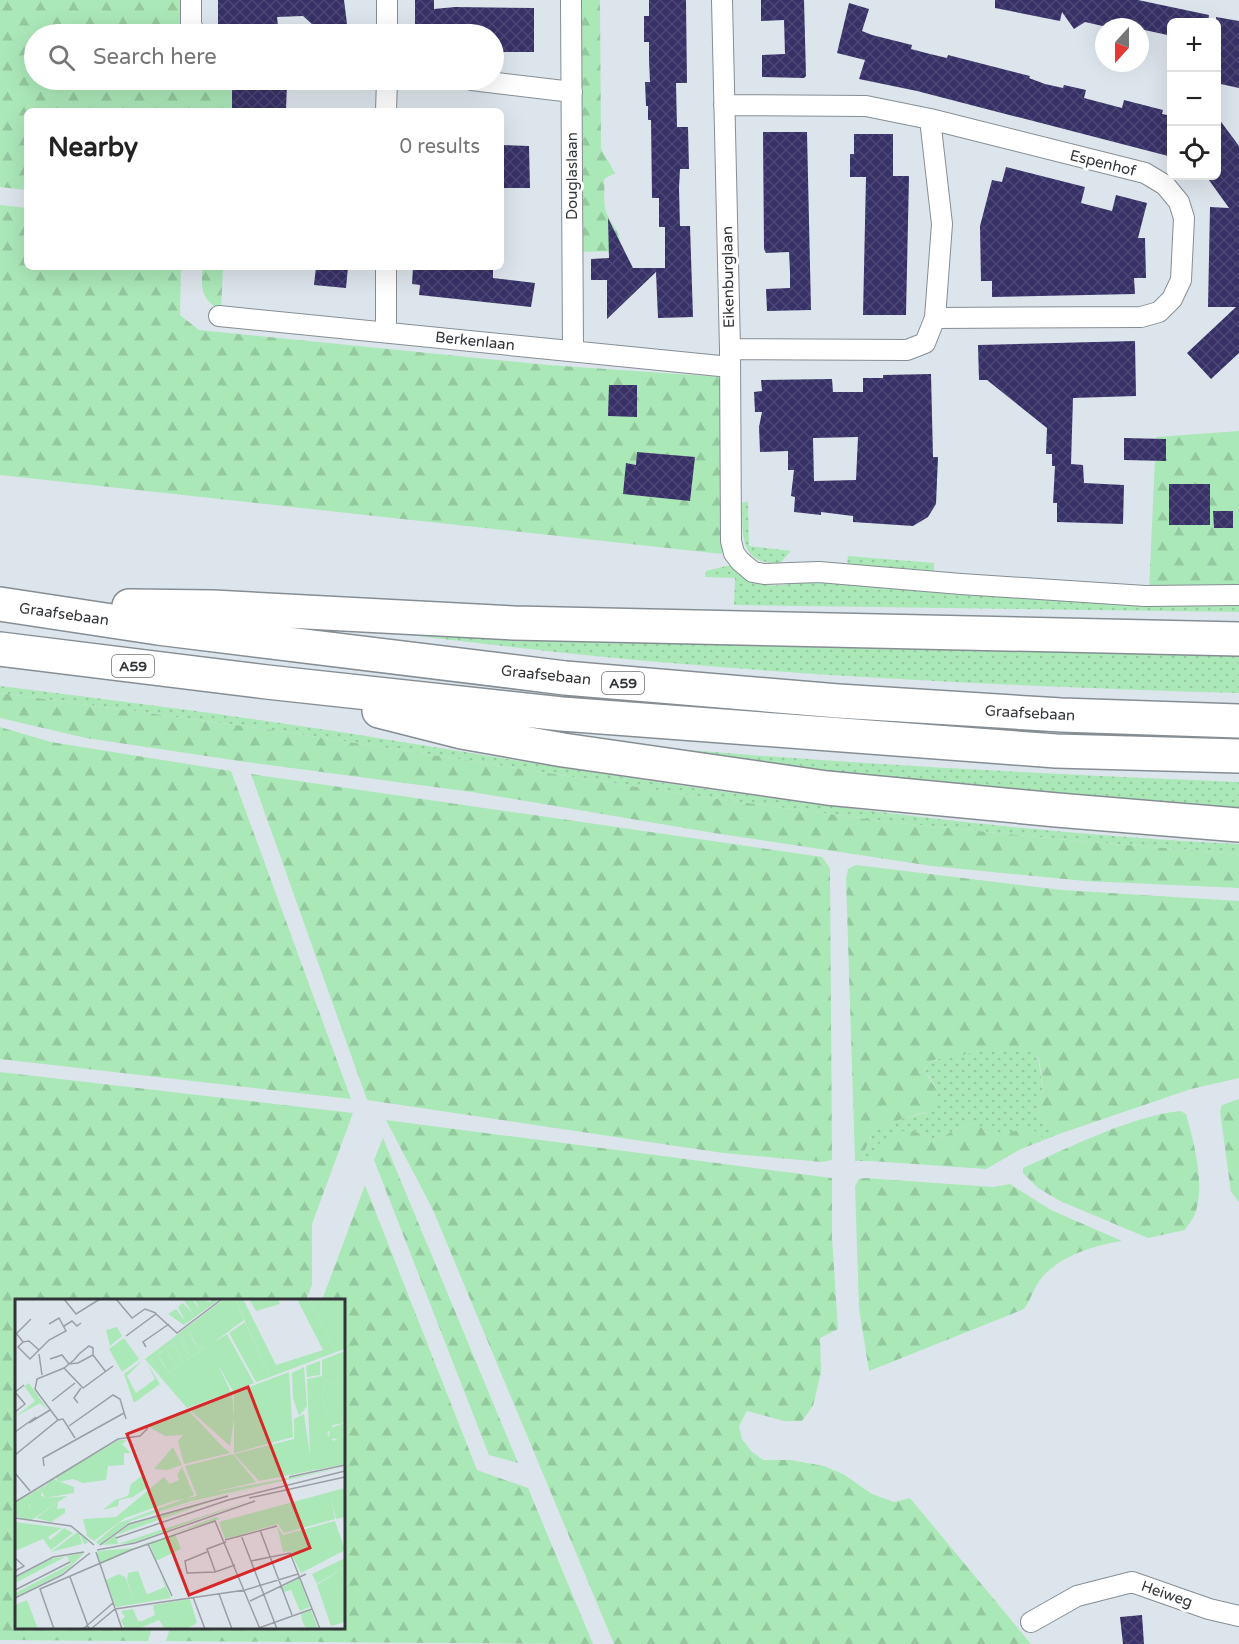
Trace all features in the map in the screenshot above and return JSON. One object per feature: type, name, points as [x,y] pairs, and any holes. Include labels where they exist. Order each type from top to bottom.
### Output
[{"type":"highway","name":"A59","points":[[5,605],[213,607],[514,623],[1239,639]]},
{"type":"highway","name":"Graafsebaan","points":[[5,605],[158,628],[565,678],[850,702],[1061,716],[1239,721]]},
{"type":"highway","name":"A59","points":[[0,649],[267,682],[538,711],[1056,751],[1239,756]]},
{"type":"highway","name":"A59","points":[[267,682],[462,732],[563,750],[827,788],[1239,825]]},
{"type":"street","points":[[191,0],[191,24]]},
{"type":"street","points":[[387,0],[387,24]]},
{"type":"street","name":"Douglaslaan","points":[[572,0],[573,351]]},
{"type":"street","name":"Eikenburglaan","points":[[722,0],[730,358],[731,541],[734,553],[746,567],[753,572],[764,574],[819,572],[1133,595],[1239,595]]},
{"type":"street","points":[[504,84],[572,92]]},
{"type":"street","points":[[386,108],[387,90]]},
{"type":"street","name":"Espenhof","points":[[724,105],[866,106],[930,119],[1145,174],[1165,185],[1179,202],[1184,218],[1181,280],[1172,299],[1159,312],[1140,317],[935,318]]},
{"type":"street","points":[[730,358],[907,350],[925,343],[935,318],[942,224],[930,119]]},
{"type":"street","points":[[386,270],[386,332]]},
{"type":"street","name":"Berkenlaan","points":[[219,316],[573,351],[730,358]]},
{"type":"street","name":"Heiweg","points":[[1030,1622],[1077,1596],[1132,1582],[1209,1609],[1239,1616]]},
{"type":"green space","points":[[0,0],[188,0],[188,24],[24,24],[24,90],[251,90],[250,108],[24,108],[24,190],[0,187]]},
{"type":"green space","points":[[580,0],[600,0],[601,149],[615,173],[604,179],[605,204],[606,212],[619,235],[619,251],[578,252]]},
{"type":"green space","points":[[0,205],[24,208],[24,270],[181,270],[180,315],[199,330],[548,365],[722,377],[725,546],[722,554],[0,475]]},
{"type":"green space","points":[[202,270],[223,270],[221,311],[209,302],[202,282]]},
{"type":"green space","points":[[1239,431],[1239,590],[1149,590],[1156,437]]},
{"type":"green space","points":[[748,501],[749,546],[791,551],[780,563],[756,559],[750,553],[743,536],[742,525],[742,503]]},
{"type":"green space","points":[[848,556],[934,563],[934,571],[931,574],[850,566],[847,562]]},
{"type":"green space","points":[[730,565],[748,580],[768,585],[812,580],[1239,603],[1239,612],[734,605],[735,578],[705,577],[706,571]]},
{"type":"green space","points":[[351,628],[1239,646],[1239,693],[1080,688],[842,676],[604,657]]},
{"type":"green space","points":[[0,686],[245,718],[655,782],[821,805],[1072,832],[1239,844],[1239,854],[890,822],[695,796],[279,731],[0,693]]},
{"type":"green space","points":[[0,693],[279,731],[695,796],[890,822],[1239,854],[1239,888],[1085,881],[932,866],[714,833],[472,792],[86,738],[0,718]]},
{"type":"green space","points":[[0,727],[51,742],[231,771],[351,1099],[0,1059]]},
{"type":"green space","points":[[589,741],[914,766],[1239,782],[1239,820],[1079,808]]},
{"type":"green space","points":[[251,774],[822,857],[830,868],[832,1160],[822,1162],[723,1153],[367,1100]]},
{"type":"green space","points":[[856,865],[1062,890],[1239,901],[1239,1078],[1191,1089],[1059,1134],[1040,1114],[1038,1106],[1043,1091],[1040,1065],[1038,1057],[1031,1052],[988,1050],[934,1060],[925,1066],[926,1073],[937,1091],[934,1110],[907,1117],[874,1130],[860,1161],[855,1161],[846,879],[848,869]]},
{"type":"green space","points":[[1003,1049],[1031,1052],[1038,1057],[1043,1091],[1038,1106],[1040,1114],[1059,1134],[1044,1140],[1037,1133],[1026,1129],[1000,1135],[968,1123],[942,1137],[933,1139],[909,1129],[872,1156],[871,1161],[860,1161],[874,1130],[907,1117],[925,1113],[936,1088],[925,1066],[951,1055]]},
{"type":"green space","points":[[0,1072],[353,1113],[312,1224],[312,1285],[306,1299],[15,1299],[15,1629],[152,1629],[148,1641],[0,1640]]},
{"type":"green space","points":[[1239,1099],[1239,1202],[1231,1192],[1220,1111],[1222,1105]]},
{"type":"green space","points":[[1180,1111],[1186,1114],[1189,1125],[1199,1181],[1197,1207],[1185,1230],[1148,1238],[1060,1201],[1038,1188],[1023,1173],[1023,1168],[1100,1134],[1141,1119]]},
{"type":"green space","points":[[386,1120],[832,1178],[832,1237],[838,1329],[820,1338],[821,1372],[813,1406],[802,1421],[784,1421],[747,1411],[739,1426],[742,1439],[751,1451],[763,1460],[790,1460],[824,1466],[843,1474],[872,1494],[894,1502],[910,1498],[1031,1644],[614,1644],[433,1210]]},
{"type":"green space","points":[[968,1123],[1002,1135],[1027,1127],[1038,1133],[1044,1140],[1021,1149],[986,1169],[871,1161],[880,1143],[896,1134],[909,1129],[933,1139],[942,1137]]},
{"type":"green space","points":[[383,1138],[518,1463],[489,1455],[374,1160]]},
{"type":"green space","points":[[859,1179],[993,1187],[1010,1184],[1051,1210],[1122,1241],[1077,1253],[1056,1265],[1040,1280],[1024,1309],[869,1371],[859,1308],[855,1186]]},
{"type":"green space","points":[[365,1185],[477,1470],[528,1488],[593,1644],[166,1641],[170,1629],[345,1629],[345,1299],[322,1299]]},
{"type":"building","points":[[218,0],[344,0],[347,24],[312,24],[303,16],[277,17],[278,24],[218,24]]},
{"type":"building","points":[[415,0],[434,0],[434,9],[534,8],[534,52],[504,52],[504,24],[415,24]]},
{"type":"building","points":[[649,0],[686,0],[687,83],[676,83],[677,127],[688,127],[689,169],[680,169],[680,226],[690,226],[693,317],[658,318],[656,272],[607,319],[607,280],[591,280],[591,259],[609,258],[608,218],[633,268],[665,268],[665,227],[659,227],[659,198],[652,198],[651,120],[648,120],[648,106],[646,106],[645,82],[650,82],[649,42],[644,42],[644,16],[649,16]]},
{"type":"building","points":[[761,0],[804,0],[806,76],[804,78],[762,77],[762,55],[785,54],[784,20],[761,21]]},
{"type":"building","points":[[995,0],[1138,0],[1209,15],[1209,18],[1167,18],[1167,35],[1149,31],[1149,18],[1095,18],[1095,24],[1085,22],[1074,29],[1062,12],[1060,21],[995,8]]},
{"type":"building","points":[[849,3],[869,9],[862,31],[912,45],[911,49],[947,58],[948,55],[1030,76],[1029,78],[1045,84],[1086,90],[1084,98],[1122,108],[1124,100],[1163,110],[1162,114],[1167,115],[1167,156],[917,91],[859,79],[865,60],[837,53]]},
{"type":"building","points":[[1216,17],[1239,21],[1239,88],[1221,84],[1221,18]]},
{"type":"building","points":[[232,90],[287,90],[286,108],[232,108]]},
{"type":"building","points":[[1221,122],[1239,146],[1239,353],[1211,379],[1187,353],[1236,307],[1208,307],[1210,207],[1229,208],[1209,180],[1221,180]]},
{"type":"building","points":[[763,132],[807,132],[811,310],[767,311],[766,289],[790,288],[790,272],[789,252],[766,253],[764,249]]},
{"type":"building","points":[[854,134],[893,134],[893,176],[909,176],[906,315],[863,315],[866,177],[850,177],[850,154],[854,154]]},
{"type":"building","points":[[504,145],[529,146],[530,188],[504,188]]},
{"type":"building","points":[[1006,167],[1085,187],[1081,203],[1112,211],[1116,195],[1147,203],[1138,238],[1145,238],[1146,278],[1134,278],[1135,294],[992,297],[992,281],[981,281],[980,226],[992,180],[1002,182]]},
{"type":"building","points":[[316,270],[348,270],[346,288],[314,285]]},
{"type":"building","points":[[413,270],[493,270],[493,278],[535,283],[531,307],[419,295],[420,285],[412,284]]},
{"type":"building","points":[[1135,341],[1136,396],[1073,398],[1071,464],[1083,465],[1084,483],[1124,485],[1123,524],[1057,522],[1057,503],[1053,503],[1055,466],[1052,466],[1052,454],[1046,454],[1047,428],[987,380],[979,380],[978,345]]},
{"type":"building","points":[[931,374],[933,457],[938,457],[936,504],[928,517],[913,526],[853,522],[853,516],[821,512],[821,515],[794,512],[795,497],[791,496],[794,470],[788,470],[788,451],[760,452],[759,427],[762,412],[755,412],[754,392],[762,391],[761,380],[832,379],[833,392],[863,392],[863,378],[883,378],[883,375]],"holes":[[[858,437],[856,480],[814,481],[813,438]]]},
{"type":"building","points":[[609,385],[637,385],[637,417],[608,416]]},
{"type":"building","points":[[1124,438],[1166,439],[1166,461],[1124,460]]},
{"type":"building","points":[[637,452],[695,457],[690,501],[623,494],[626,463],[636,465]]},
{"type":"building","points":[[1169,484],[1210,484],[1210,525],[1169,525]]},
{"type":"building","points":[[1213,511],[1233,511],[1233,528],[1214,528]]},
{"type":"building","points":[[1142,1615],[1144,1644],[1123,1644],[1120,1617]]}]
